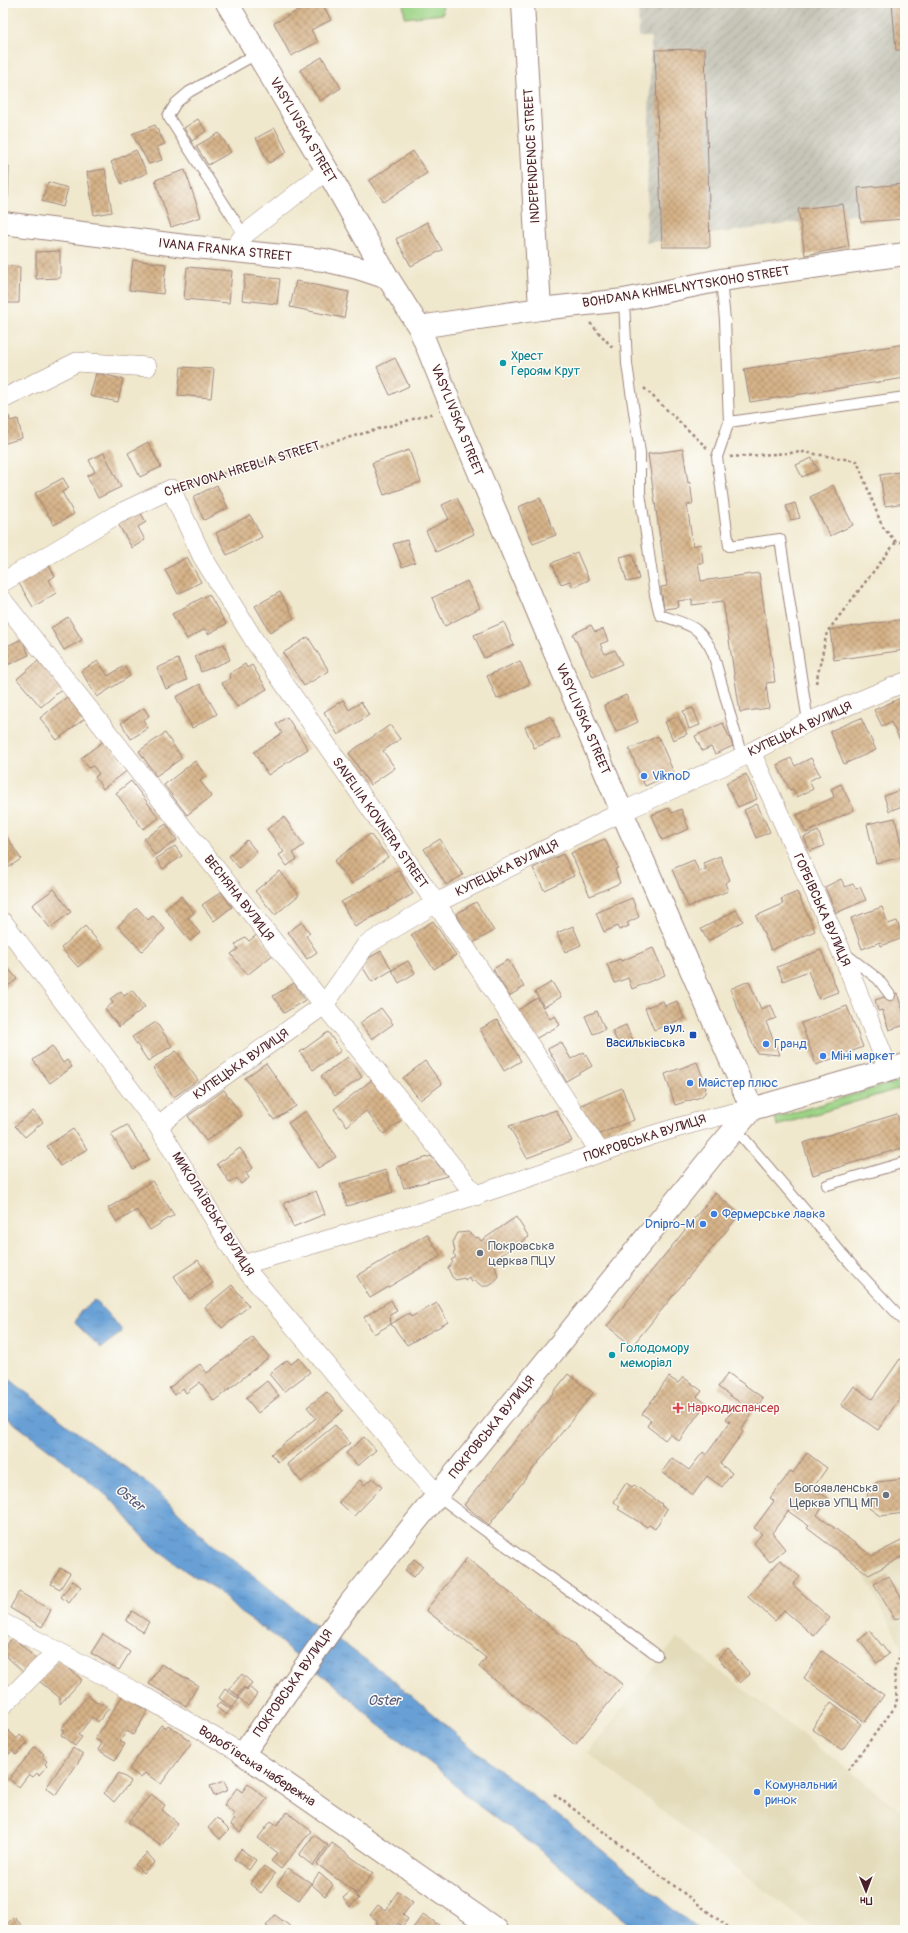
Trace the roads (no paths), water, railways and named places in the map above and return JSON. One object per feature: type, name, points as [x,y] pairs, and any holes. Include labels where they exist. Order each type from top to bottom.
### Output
[{"type":"street","name":"VASYLIVSKA STREET","points":[[227,3],[258,53],[388,278]]},
{"type":"street","name":"INDEPENDENCE STREET","points":[[523,3],[540,309]]},
{"type":"street","points":[[238,243],[326,170]]},
{"type":"street","name":"IVANA FRANKA STREET","points":[[3,223],[238,243],[324,260],[358,268],[388,278]]},
{"type":"street","name":"BOHDANA KHMELNYTSKOHO STREET","points":[[420,327],[540,309],[624,300],[721,280],[905,254]]},
{"type":"street","points":[[388,278],[420,327]]},
{"type":"street","name":"VASYLIVSKA STREET","points":[[420,327],[452,408],[622,812],[752,1109]]},
{"type":"street","points":[[3,399],[77,362],[147,367]]},
{"type":"street","name":"CHERVONA HREBLIA STREET","points":[[3,582],[116,515],[171,489]]},
{"type":"street","name":"SAVELIIA KOVNERA STREET","points":[[171,489],[202,556],[256,643],[436,903],[600,1152]]},
{"type":"street","name":"ВЕСНЯНА ВУЛИЦЯ","points":[[3,600],[476,1196]]},
{"type":"street","name":"КУПЕЦЬКА ВУЛИЦЯ","points":[[158,1126],[190,1100],[324,1005],[366,946],[436,903],[622,812],[746,754],[808,722],[905,682]]},
{"type":"street","name":"ГОРБІВСЬКА ВУЛИЦЯ","points":[[746,754],[897,1067]]},
{"type":"street","name":"МИКОЛАЇВСЬКА ВУЛИЦЯ","points":[[3,922],[158,1126],[242,1265],[437,1494]]},
{"type":"street","name":"ПОКРОВСЬКА ВУЛИЦЯ","points":[[242,1265],[476,1196],[600,1152],[700,1120],[752,1109],[897,1067]]},
{"type":"street","name":"ПОКРОВСЬКА ВУЛИЦЯ","points":[[243,1754],[350,1603],[437,1494],[752,1109]]},
{"type":"street","name":"Воробʼївська набережна","points":[[3,1624],[145,1697],[243,1754],[485,1926]]},
{"type":"street","points":[[3,1705],[56,1652]]},
{"type":"lane","points":[[238,243],[168,116],[176,103],[189,92],[258,53]]},
{"type":"lane","points":[[721,280],[725,320],[729,422],[717,457],[729,546],[780,539],[808,722]]},
{"type":"lane","points":[[624,300],[627,364],[640,453],[640,493],[655,595],[660,615],[694,626],[707,640],[713,653],[746,754]]},
{"type":"lane","points":[[729,422],[905,397]]},
{"type":"lane","points":[[840,948],[859,966],[878,979],[890,995]]},
{"type":"lane","points":[[735,1128],[850,1263],[905,1322]]},
{"type":"lane","points":[[827,1185],[905,1162]]},
{"type":"lane","points":[[437,1494],[478,1526],[617,1624],[657,1656]]},
{"type":"water","points":[[95,1300],[122,1332],[101,1348],[75,1323],[80,1312]]},
{"type":"water","name":"Oster","points":[[3,1374],[71,1428],[154,1488],[210,1543],[247,1570],[311,1623],[347,1646],[393,1680],[479,1754],[592,1842],[699,1930],[637,1930],[535,1846],[466,1796],[441,1771],[378,1724],[334,1684],[291,1651],[272,1634],[239,1612],[215,1588],[187,1572],[158,1550],[146,1540],[112,1500],[70,1465],[3,1415]]},
{"type":"place","name":"Хрест Героям Крут","points":[[503,363]]},
{"type":"place","name":"ViknoD","points":[[644,776]]},
{"type":"place","name":"вул. Васильківська","points":[[693,1035]]},
{"type":"place","name":"Гранд","points":[[766,1044]]},
{"type":"place","name":"Міні маркет","points":[[823,1056]]},
{"type":"place","name":"Майстер плюс","points":[[690,1083]]},
{"type":"place","name":"Фермерське лавка","points":[[714,1214]]},
{"type":"place","name":"Dnipro-M","points":[[703,1224]]},
{"type":"place","name":"Покровська церква ПЦУ","points":[[480,1253]]},
{"type":"place","name":"Голодомору меморіал","points":[[612,1355]]},
{"type":"place","name":"Наркодиспансер","points":[[678,1408]]},
{"type":"place","name":"Богоявленська Церква УПЦ МП","points":[[886,1495]]},
{"type":"place","name":"Комунальний ринок","points":[[757,1792]]}]
